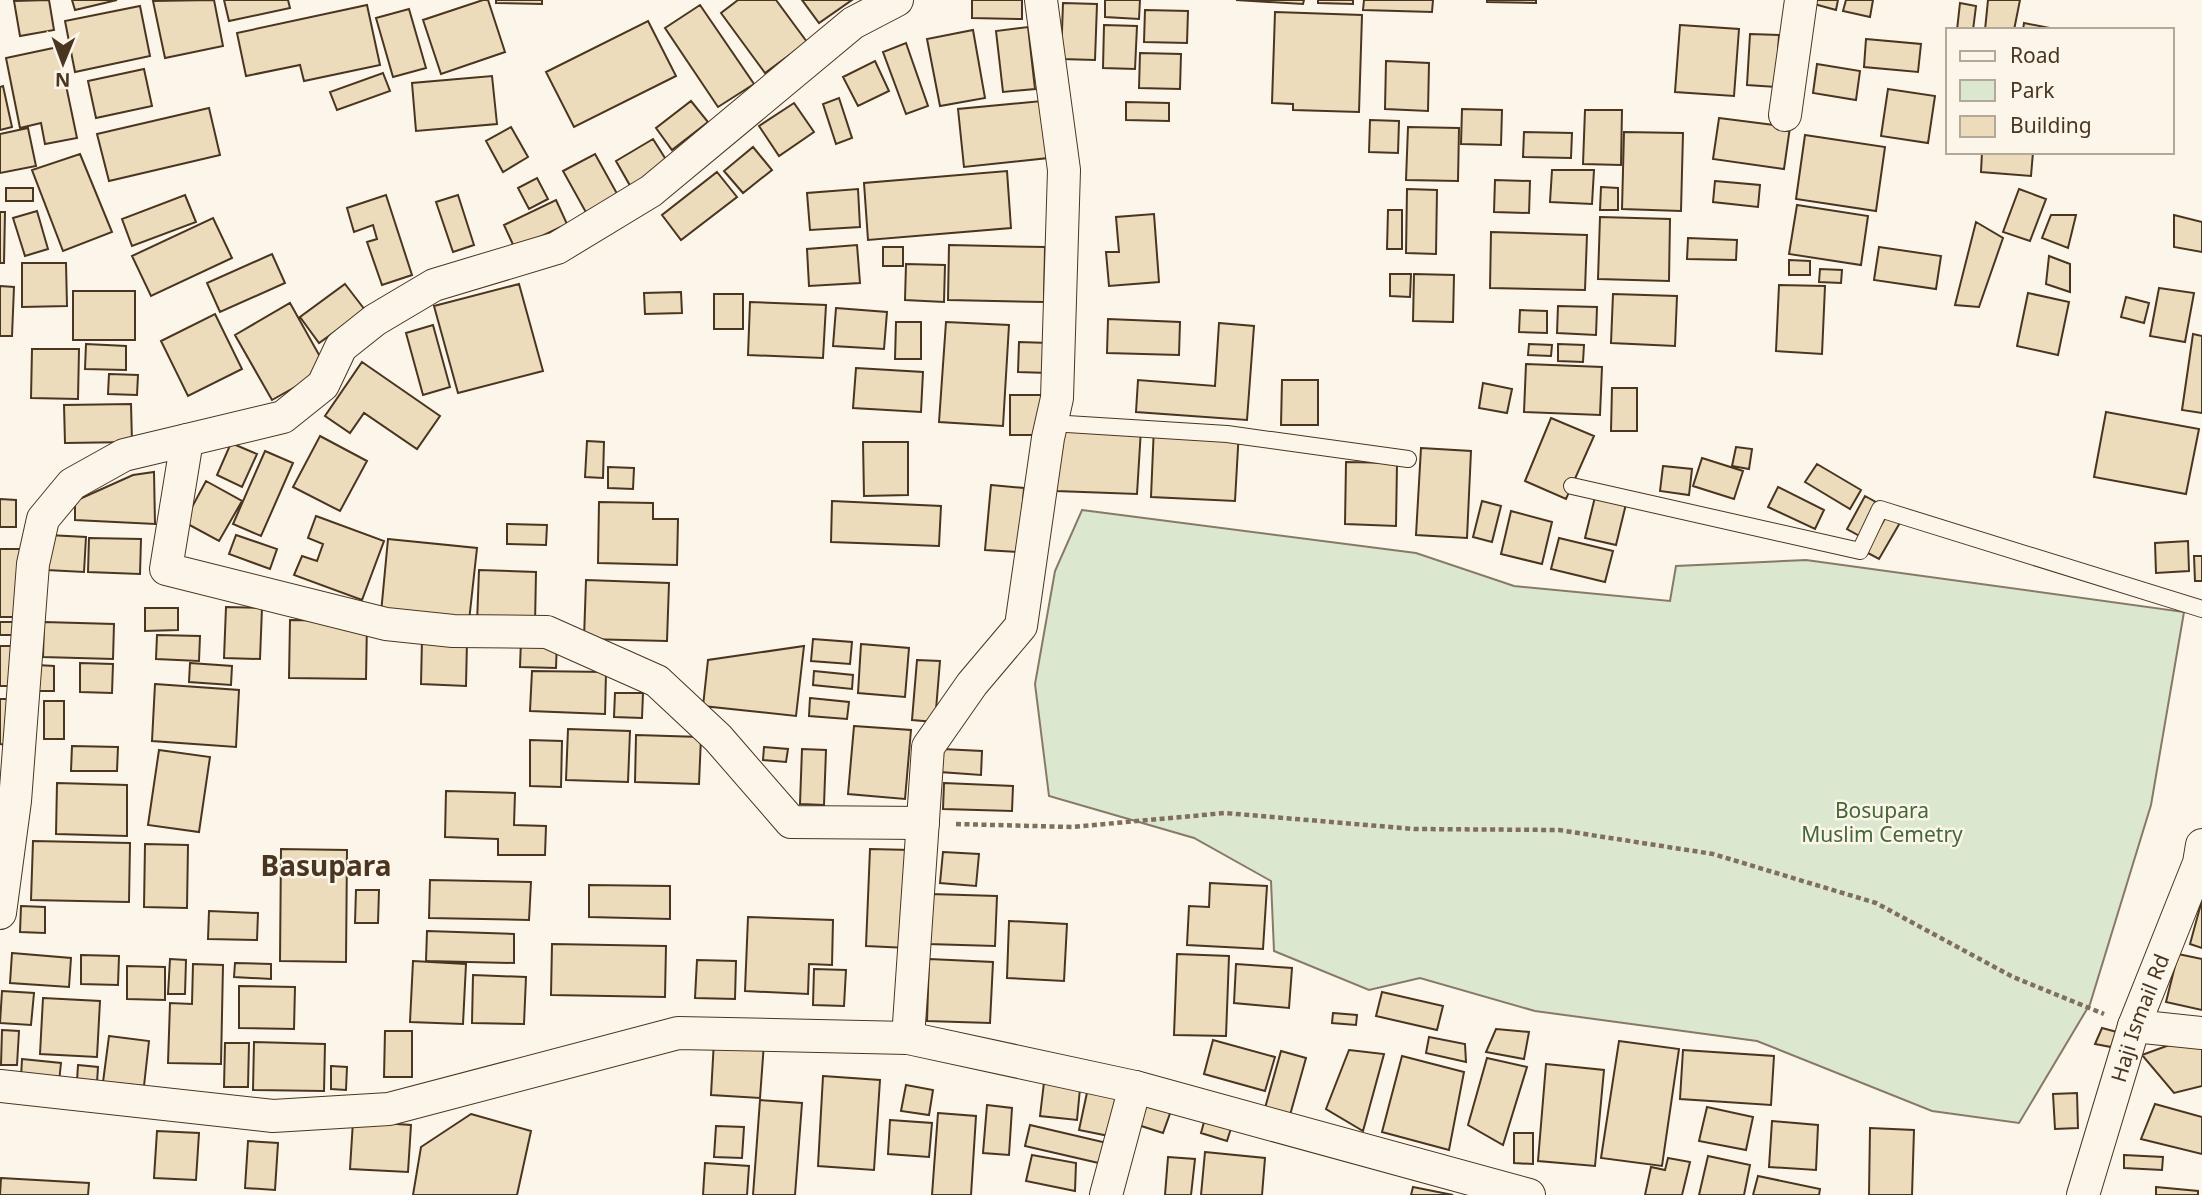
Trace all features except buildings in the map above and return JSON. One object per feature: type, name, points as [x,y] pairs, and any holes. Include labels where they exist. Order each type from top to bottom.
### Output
[{"type":"street","points":[[0,913],[15,801],[33,564],[43,519],[72,484],[124,455],[283,417],[323,385],[341,347],[375,320],[434,285],[557,248],[651,191],[853,23],[897,0]]},
{"type":"street","points":[[908,1038],[928,747],[972,684],[1021,626],[1057,398],[1064,170],[1041,0]]},
{"type":"street","points":[[1784,115],[1801,0]]},
{"type":"street","points":[[187,440],[166,569],[387,624],[453,631],[547,632],[657,681],[718,738],[791,822],[923,823]]},
{"type":"street","name":"Haji Ismail Rd","points":[[2083,1195],[2134,1026],[2199,863],[2202,845]]},
{"type":"street","points":[[2134,1026],[2202,1033]]},
{"type":"street","points":[[0,1086],[273,1116],[388,1109],[678,1033],[908,1038],[1135,1087],[1529,1195]]},
{"type":"street","points":[[1106,1195],[1135,1087]]},
{"type":"lane","points":[[1052,423],[1227,434],[1408,459]]},
{"type":"lane","points":[[1572,486],[1860,551],[1880,509],[2202,609]]},
{"type":"path","points":[[923,823],[1072,827],[1225,813],[1414,829],[1559,830],[1713,854],[1876,903],[2012,977],[2134,1026]]},
{"type":"green space","name":"Bosupara Muslim Cemetry","points":[[1082,510],[1416,553],[1514,586],[1670,601],[1676,566],[1806,560],[2184,612],[2151,805],[2090,1004],[2019,1123],[1932,1111],[1757,1041],[1535,1011],[1420,978],[1369,990],[1274,951],[1271,881],[1194,838],[1049,796],[1035,684],[1055,571]]},
{"type":"district","name":"Basupara","points":[[326,865]]}]
